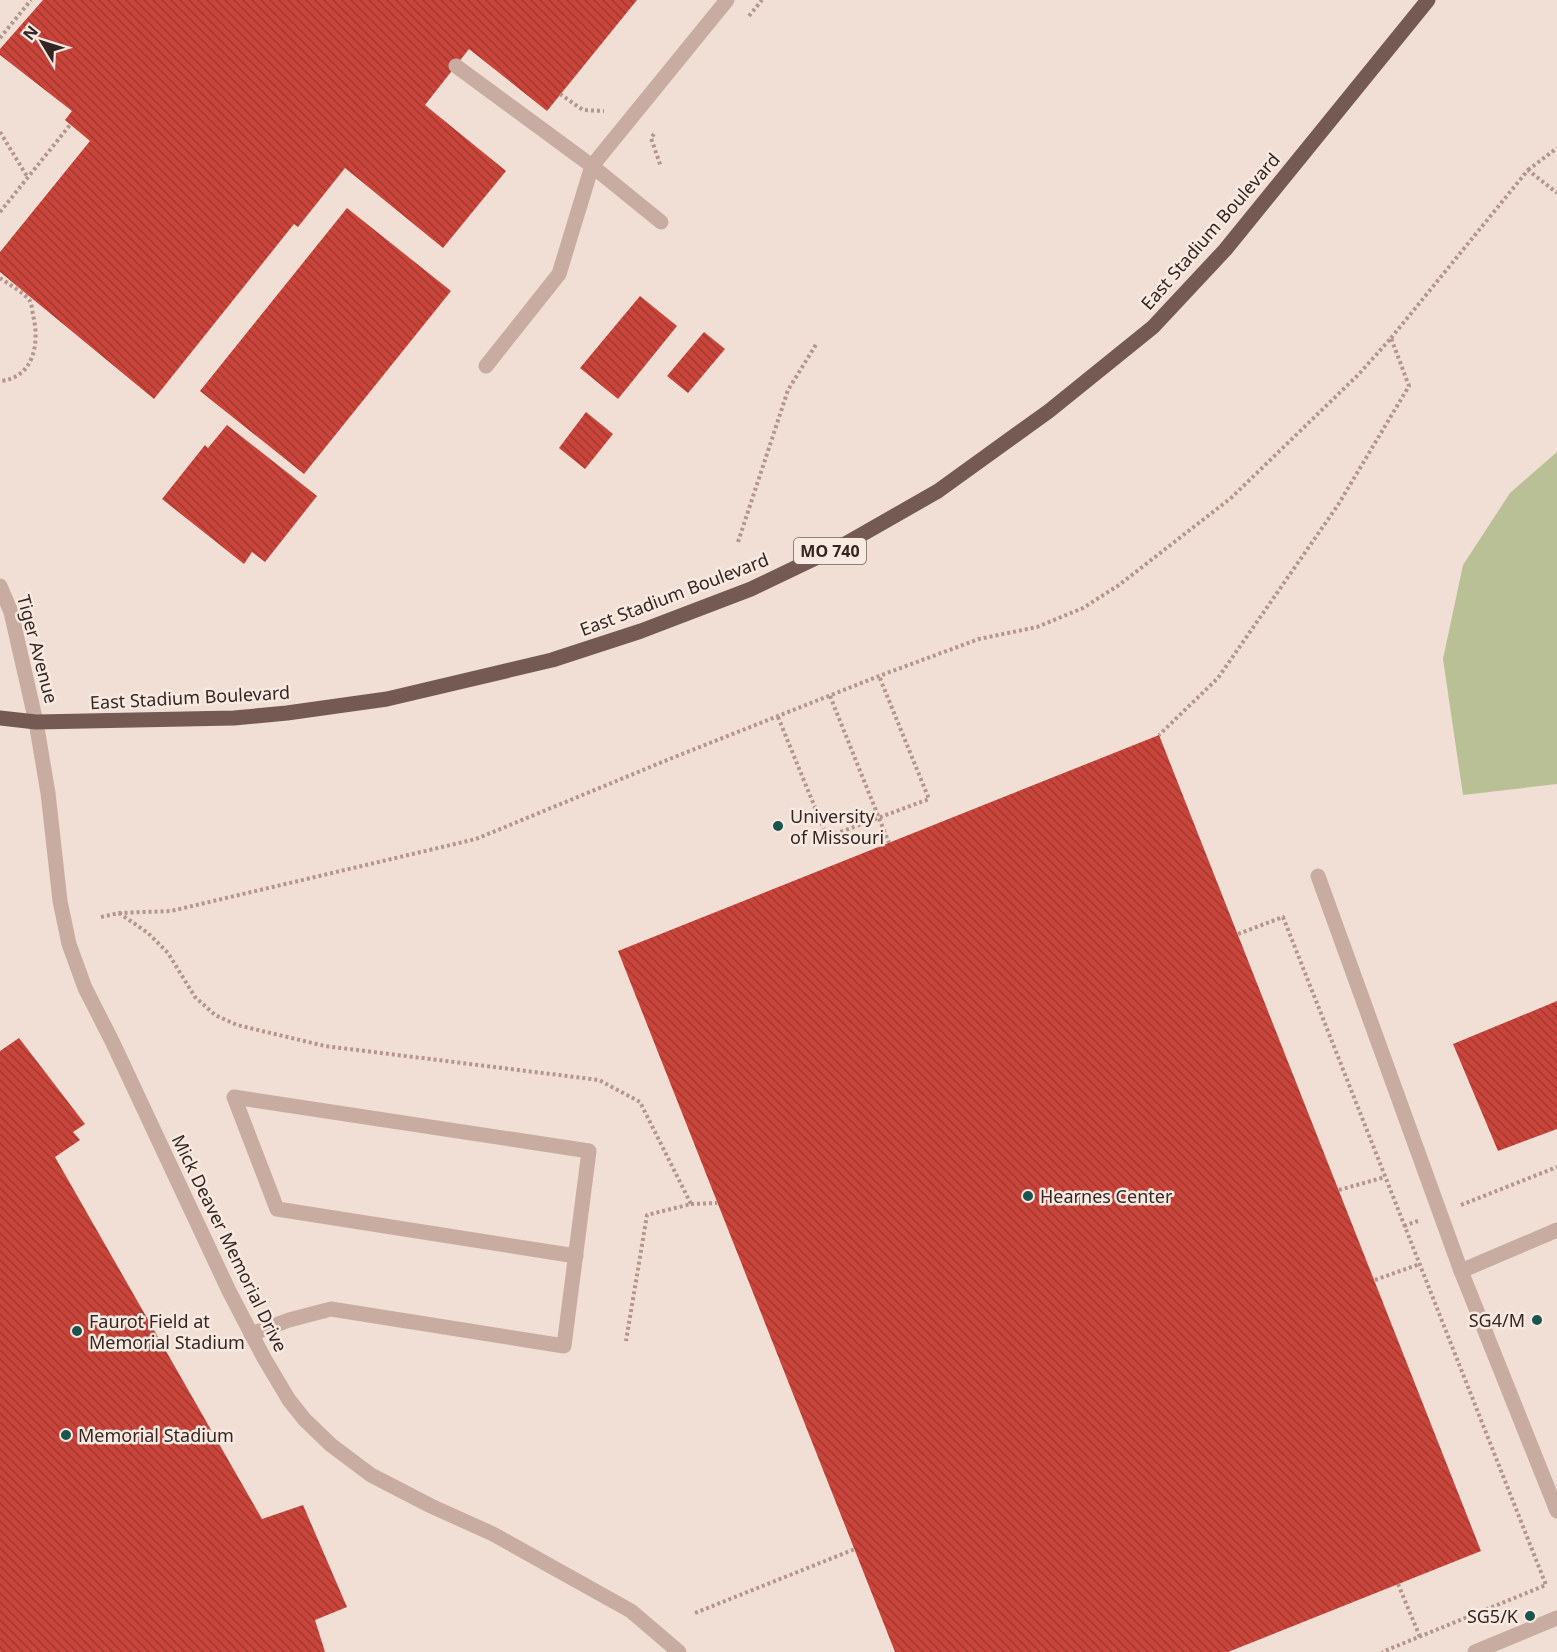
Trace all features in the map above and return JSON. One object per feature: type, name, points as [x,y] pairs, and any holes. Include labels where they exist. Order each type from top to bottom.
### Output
[{"type":"main road","name":"East Stadium Boulevard","points":[[0,718],[36,722],[234,718],[387,699],[552,660],[640,632],[751,589],[847,543],[938,491],[1049,411],[1153,327],[1225,250],[1428,0]]},
{"type":"street","points":[[486,366],[559,274],[592,166],[727,0]]},
{"type":"street","points":[[456,66],[592,166],[661,222]]},
{"type":"street","name":"Tiger Avenue","points":[[0,586],[11,612],[36,722]]},
{"type":"street","name":"Mick Deaver Memorial Drive","points":[[36,722],[48,793],[60,901],[69,944],[85,988],[112,1041],[228,1292],[284,1392],[305,1420],[330,1445],[371,1475],[430,1506],[493,1534],[631,1611],[679,1652]]},
{"type":"street","points":[[1318,876],[1461,1270],[1557,1511]]},
{"type":"street","points":[[251,1334],[289,1320],[332,1309],[564,1346],[576,1256],[589,1150],[234,1097],[277,1209],[576,1256]]},
{"type":"street","points":[[1461,1270],[1557,1230]]},
{"type":"street","points":[[1475,1652],[1557,1618]]},
{"type":"path","points":[[0,38],[31,0]]},
{"type":"path","points":[[747,18],[762,0]]},
{"type":"path","points":[[560,94],[583,110],[603,112],[610,103]]},
{"type":"path","points":[[0,212],[70,124]]},
{"type":"path","points":[[658,128],[651,138],[661,167]]},
{"type":"path","points":[[0,132],[28,178]]},
{"type":"path","points":[[101,917],[119,913],[171,912],[476,839],[879,676],[979,639],[1037,627],[1083,608],[1119,585],[1231,498],[1359,374],[1528,170],[1557,148]]},
{"type":"path","points":[[1528,170],[1557,193]]},
{"type":"path","points":[[0,278],[30,300],[37,330],[36,346],[28,366],[12,380],[0,381]]},
{"type":"path","points":[[1160,735],[1218,678],[1338,505],[1409,386],[1391,338]]},
{"type":"path","points":[[738,542],[788,390],[817,343]]},
{"type":"path","points":[[778,717],[827,837],[929,799],[879,676]]},
{"type":"path","points":[[830,696],[889,843]]},
{"type":"path","points":[[119,913],[148,933],[168,953],[195,997],[215,1015],[237,1025],[325,1046],[599,1080],[640,1102],[691,1204]]},
{"type":"path","points":[[1238,934],[1283,917],[1546,1585],[1382,1652]]},
{"type":"path","points":[[1404,1226],[1557,1167]]},
{"type":"path","points":[[1339,1190],[1385,1177]]},
{"type":"path","points":[[626,1341],[647,1215],[691,1204],[717,1203]]},
{"type":"path","points":[[1375,1280],[1420,1264]]},
{"type":"path","points":[[695,1613],[855,1549]]},
{"type":"path","points":[[1398,1584],[1420,1637]]},
{"type":"green space","points":[[1557,452],[1557,784],[1463,795],[1443,659],[1463,565],[1510,493]]},
{"type":"building","points":[[43,0],[637,0],[547,111],[469,49],[425,105],[506,171],[443,248],[345,168],[298,227],[294,224],[154,399],[0,272],[0,252],[90,141],[65,120],[72,111],[0,55],[0,49]]},
{"type":"building","points":[[347,208],[451,291],[304,474],[200,391]]},
{"type":"building","points":[[640,296],[677,326],[618,399],[580,368]]},
{"type":"building","points":[[704,332],[725,349],[688,393],[667,376]]},
{"type":"building","points":[[586,412],[613,434],[585,469],[559,448]]},
{"type":"building","points":[[227,425],[317,496],[265,562],[252,552],[244,564],[162,499],[205,445],[208,448]]},
{"type":"building","name":"Hearnes Center","points":[[1159,735],[1481,1551],[1228,1652],[895,1652],[618,951]]},
{"type":"building","points":[[1557,1001],[1557,1129],[1498,1151],[1453,1044]]},
{"type":"building","name":"Faurot Field at Memorial Stadium","points":[[19,1038],[85,1124],[73,1132],[80,1140],[55,1157],[262,1519],[303,1505],[347,1607],[315,1620],[325,1652],[0,1652],[0,1051]]},
{"type":"place","name":"University of Missouri","points":[[778,826]]},
{"type":"place","name":"Hearnes Center","points":[[1028,1196]]},
{"type":"place","name":"SG4/M","points":[[1537,1320]]},
{"type":"place","name":"Faurot Field at Memorial Stadium","points":[[77,1331]]},
{"type":"place","name":"Memorial Stadium","points":[[66,1435]]},
{"type":"place","name":"SG5/K","points":[[1530,1616]]}]
